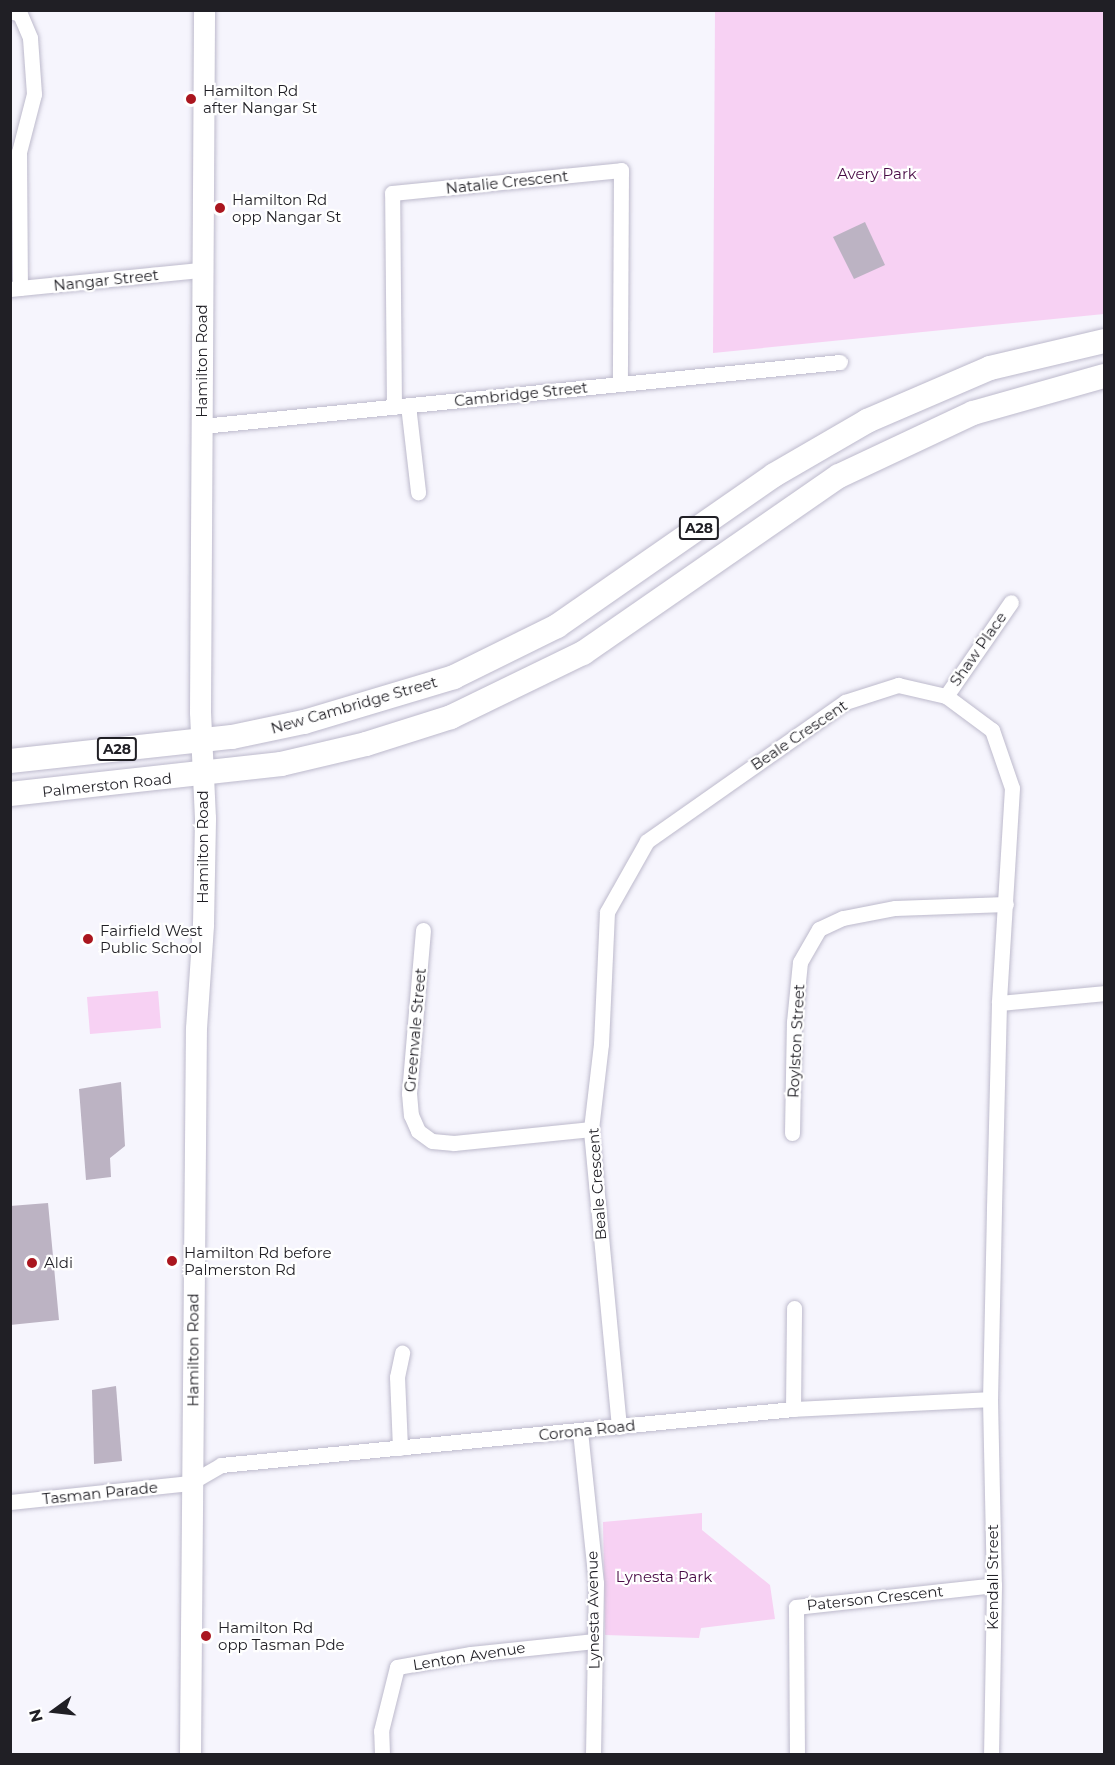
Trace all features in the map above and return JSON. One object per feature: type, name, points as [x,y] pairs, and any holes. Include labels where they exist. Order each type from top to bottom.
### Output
[{"type":"highway","name":"New Cambridge Street","points":[[200,740],[304,722],[454,677],[557,626],[774,476],[867,421],[990,368],[1104,341]]},
{"type":"highway","name":"A28","points":[[203,775],[281,764],[366,744],[451,717],[509,691],[583,653],[839,476],[973,413],[1104,376]]},
{"type":"highway","name":"A28","points":[[10,761],[200,740]]},
{"type":"highway","name":"Palmerston Road","points":[[10,794],[203,775]]},
{"type":"main road","name":"Hamilton Road","points":[[190,1755],[190,1483],[196,1028],[203,924],[203,775],[200,740],[204,10]]},
{"type":"street","points":[[10,12],[20,14],[30,38],[34,94],[19,152],[15,289]]},
{"type":"street","name":"Natalie Crescent","points":[[401,406],[392,193],[621,170],[620,384]]},
{"type":"street","name":"Nangar Street","points":[[15,289],[202,270]]},
{"type":"street","name":"Cambridge Street","points":[[202,426],[840,362]]},
{"type":"street","points":[[401,406],[418,492]]},
{"type":"street","name":"Shaw Place","points":[[946,696],[1011,602]]},
{"type":"street","name":"Beale Crescent","points":[[619,1427],[591,1129],[601,1044],[607,912],[647,842],[845,702],[898,685],[946,696],[992,730],[1006,759],[1012,788],[999,1003],[990,1399]]},
{"type":"street","name":"Roylston Street","points":[[792,1133],[794,1022],[800,962],[819,929],[843,918],[895,908],[1006,904]]},
{"type":"street","name":"Greenvale Street","points":[[423,930],[409,1093],[411,1115],[418,1131],[432,1141],[454,1143],[591,1129]]},
{"type":"street","points":[[999,1003],[1104,993]]},
{"type":"street","points":[[794,1308],[794,1409]]},
{"type":"street","points":[[400,1448],[397,1377],[402,1353]]},
{"type":"street","name":"Corona Road","points":[[190,1483],[221,1465],[794,1409],[990,1399]]},
{"type":"street","name":"Kendall Street","points":[[990,1399],[994,1585],[991,1755]]},
{"type":"street","name":"Lynesta Avenue","points":[[580,1431],[596,1583],[593,1755]]},
{"type":"street","name":"Tasman Parade","points":[[10,1502],[190,1483]]},
{"type":"street","name":"Paterson Crescent","points":[[797,1755],[796,1607],[994,1585]]},
{"type":"street","name":"Lenton Avenue","points":[[382,1755],[381,1731],[397,1667],[471,1654],[594,1641]]},
{"type":"green space","name":"Avery Park","points":[[715,11],[1104,11],[1104,314],[713,353]]},
{"type":"green space","points":[[158,991],[161,1028],[90,1034],[87,997]]},
{"type":"green space","name":"Lynesta Park","points":[[702,1513],[702,1530],[770,1585],[775,1619],[701,1628],[699,1638],[605,1635],[603,1522]]},
{"type":"building","points":[[865,222],[885,265],[854,279],[833,237]]},
{"type":"building","points":[[121,1082],[125,1146],[110,1158],[111,1177],[86,1180],[79,1089]]},
{"type":"building","name":"Aldi","points":[[48,1203],[59,1320],[10,1325],[10,1206]]},
{"type":"building","points":[[116,1386],[122,1461],[94,1464],[92,1390]]},
{"type":"place","name":"Hamilton Rd after Nangar St","points":[[191,99]]},
{"type":"place","name":"Hamilton Rd opp Nangar St","points":[[220,208]]},
{"type":"place","name":"Fairfield West Public School","points":[[88,939]]},
{"type":"place","name":"Hamilton Rd before Palmerston Rd","points":[[172,1261]]},
{"type":"place","name":"Aldi","points":[[32,1263]]},
{"type":"place","name":"Hamilton Rd opp Tasman Pde","points":[[206,1636]]}]
